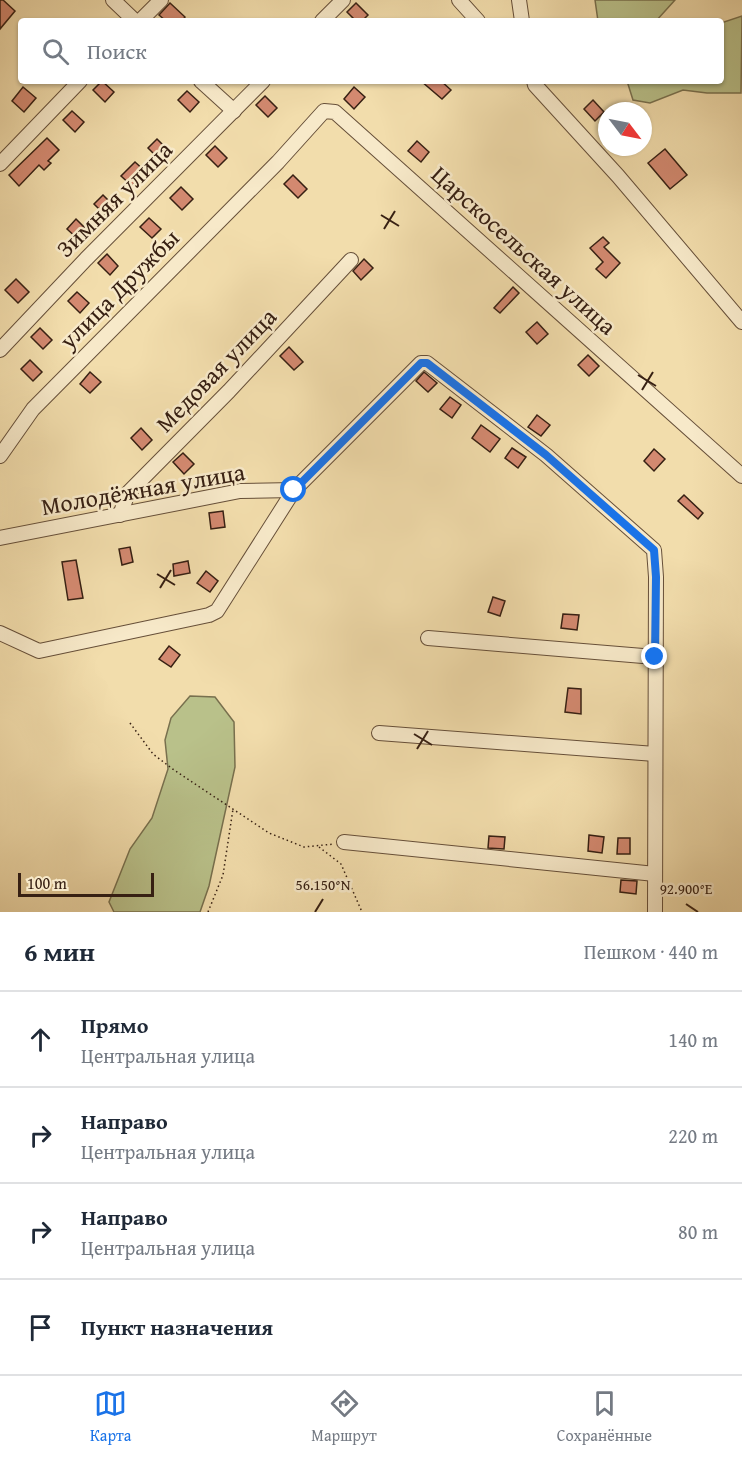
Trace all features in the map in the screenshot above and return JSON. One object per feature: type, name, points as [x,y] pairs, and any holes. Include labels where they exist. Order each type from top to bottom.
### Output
[{"type":"street","points":[[113,0],[132,18]]},
{"type":"street","points":[[143,18],[161,0]]},
{"type":"street","points":[[325,18],[343,0]]},
{"type":"street","points":[[459,0],[475,18]]},
{"type":"street","points":[[519,0],[522,18]]},
{"type":"street","points":[[0,164],[78,84]]},
{"type":"street","points":[[204,84],[234,111]]},
{"type":"street","name":"Зимняя улица","points":[[0,351],[86,259],[259,84]]},
{"type":"street","points":[[536,84],[618,176],[742,322]]},
{"type":"street","name":"Царскосельская улица","points":[[278,162],[324,111],[335,112],[742,476]]},
{"type":"street","name":"улица Дружбы","points":[[0,456],[33,409],[278,162]]},
{"type":"street","name":"Медовая улица","points":[[120,516],[128,492],[229,391],[351,260]]},
{"type":"street","points":[[0,633],[39,651],[209,615],[218,611],[294,490],[421,363],[427,363],[546,455],[654,550],[656,577],[655,912]]},
{"type":"street","name":"Молодёжная улица","points":[[0,538],[240,491],[294,490]]},
{"type":"street","points":[[428,638],[655,657]]},
{"type":"street","points":[[379,733],[655,754]]},
{"type":"street","points":[[344,842],[655,874]]},
{"type":"path","points":[[130,723],[153,754],[269,833],[304,847],[344,842]]},
{"type":"path","points":[[208,912],[223,875],[233,809]]},
{"type":"path","points":[[317,846],[341,864],[362,912]]},
{"type":"green space","points":[[595,0],[675,0],[659,18],[598,18]]},
{"type":"green space","points":[[742,16],[741,93],[683,90],[652,102],[644,102],[633,100],[628,84],[724,84],[724,22]]},
{"type":"green space","points":[[190,696],[215,697],[234,722],[235,767],[209,886],[200,912],[114,912],[109,902],[130,849],[152,818],[168,769],[165,740],[171,718]]},
{"type":"building","points":[[0,0],[15,11],[0,29]]},
{"type":"building","points":[[170,3],[185,17],[162,18],[159,15]]},
{"type":"building","points":[[356,3],[368,15],[365,18],[353,18],[347,12]]},
{"type":"building","points":[[99,84],[105,84],[114,92],[105,102],[93,90]]},
{"type":"building","points":[[424,84],[444,84],[451,90],[442,99]]},
{"type":"building","points":[[23,87],[36,98],[24,112],[12,101]]},
{"type":"building","points":[[354,87],[365,97],[354,109],[344,99]]},
{"type":"building","points":[[187,91],[199,102],[190,112],[178,100]]},
{"type":"building","points":[[265,96],[277,108],[268,117],[256,105]]},
{"type":"building","points":[[593,100],[598,105],[598,118],[595,121],[584,109]]},
{"type":"building","points":[[72,111],[84,122],[75,132],[63,120]]},
{"type":"building","points":[[47,138],[59,150],[48,161],[51,163],[44,170],[39,165],[19,186],[9,175]]},
{"type":"building","points":[[157,139],[169,151],[160,160],[148,148]]},
{"type":"building","points":[[417,141],[429,152],[421,162],[408,151]]},
{"type":"building","points":[[215,146],[227,158],[218,167],[206,155]]},
{"type":"building","points":[[665,149],[687,175],[670,189],[648,163]]},
{"type":"building","points":[[135,162],[146,172],[132,186],[121,176]]},
{"type":"building","points":[[293,175],[307,189],[298,198],[284,184]]},
{"type":"building","points":[[181,187],[193,199],[182,210],[170,198]]},
{"type":"building","points":[[103,195],[115,207],[106,216],[94,204]]},
{"type":"building","points":[[149,218],[161,229],[152,238],[140,227]]},
{"type":"building","points":[[76,219],[88,231],[79,240],[67,229]]},
{"type":"building","points":[[603,237],[609,243],[604,247],[620,263],[606,278],[596,269],[603,262],[590,248]]},
{"type":"building","points":[[107,254],[118,266],[110,275],[98,263]]},
{"type":"building","points":[[364,259],[373,268],[361,280],[353,271]]},
{"type":"building","points":[[16,279],[29,292],[18,303],[5,290]]},
{"type":"building","points":[[513,287],[519,293],[500,313],[494,308]]},
{"type":"building","points":[[77,292],[89,303],[80,313],[68,301]]},
{"type":"building","points":[[537,322],[548,334],[537,344],[526,332]]},
{"type":"building","points":[[40,328],[52,340],[43,349],[31,337]]},
{"type":"building","points":[[289,347],[303,362],[294,370],[280,356]]},
{"type":"building","points":[[588,355],[599,366],[589,376],[578,365]]},
{"type":"building","points":[[30,360],[42,372],[33,381],[21,369]]},
{"type":"building","points":[[90,372],[101,382],[90,393],[80,384]]},
{"type":"building","points":[[424,372],[437,383],[428,392],[416,381]]},
{"type":"building","points":[[450,397],[461,405],[452,418],[440,409]]},
{"type":"building","points":[[537,415],[550,425],[541,436],[528,427]]},
{"type":"building","points":[[481,425],[500,439],[490,452],[472,438]]},
{"type":"building","points":[[141,428],[152,440],[142,450],[131,438]]},
{"type":"building","points":[[512,448],[526,457],[518,468],[505,458]]},
{"type":"building","points":[[654,449],[665,459],[654,471],[644,461]]},
{"type":"building","points":[[183,453],[194,464],[184,474],[173,462]]},
{"type":"building","points":[[684,495],[703,513],[698,519],[678,501]]},
{"type":"building","points":[[223,511],[225,527],[211,529],[209,513]]},
{"type":"building","points":[[130,547],[133,562],[122,565],[119,549]]},
{"type":"building","points":[[76,560],[83,598],[68,600],[62,562]]},
{"type":"building","points":[[188,561],[190,573],[174,576],[173,564]]},
{"type":"building","points":[[206,571],[218,581],[210,592],[197,583]]},
{"type":"building","points":[[493,597],[505,601],[500,616],[488,612]]},
{"type":"building","points":[[563,614],[579,615],[577,630],[561,628]]},
{"type":"building","points":[[169,646],[180,655],[171,667],[159,659]]},
{"type":"building","points":[[568,688],[581,689],[581,714],[565,712]]},
{"type":"building","points":[[589,835],[604,837],[602,853],[588,851]]},
{"type":"building","points":[[489,836],[505,837],[504,849],[488,848]]},
{"type":"building","points":[[618,838],[630,838],[630,854],[617,854]]},
{"type":"building","points":[[621,880],[637,881],[636,894],[620,892]]},
{"type":"route","points":[[294,490],[384,398],[421,363],[427,363],[546,455],[654,550],[655,657]]}]
